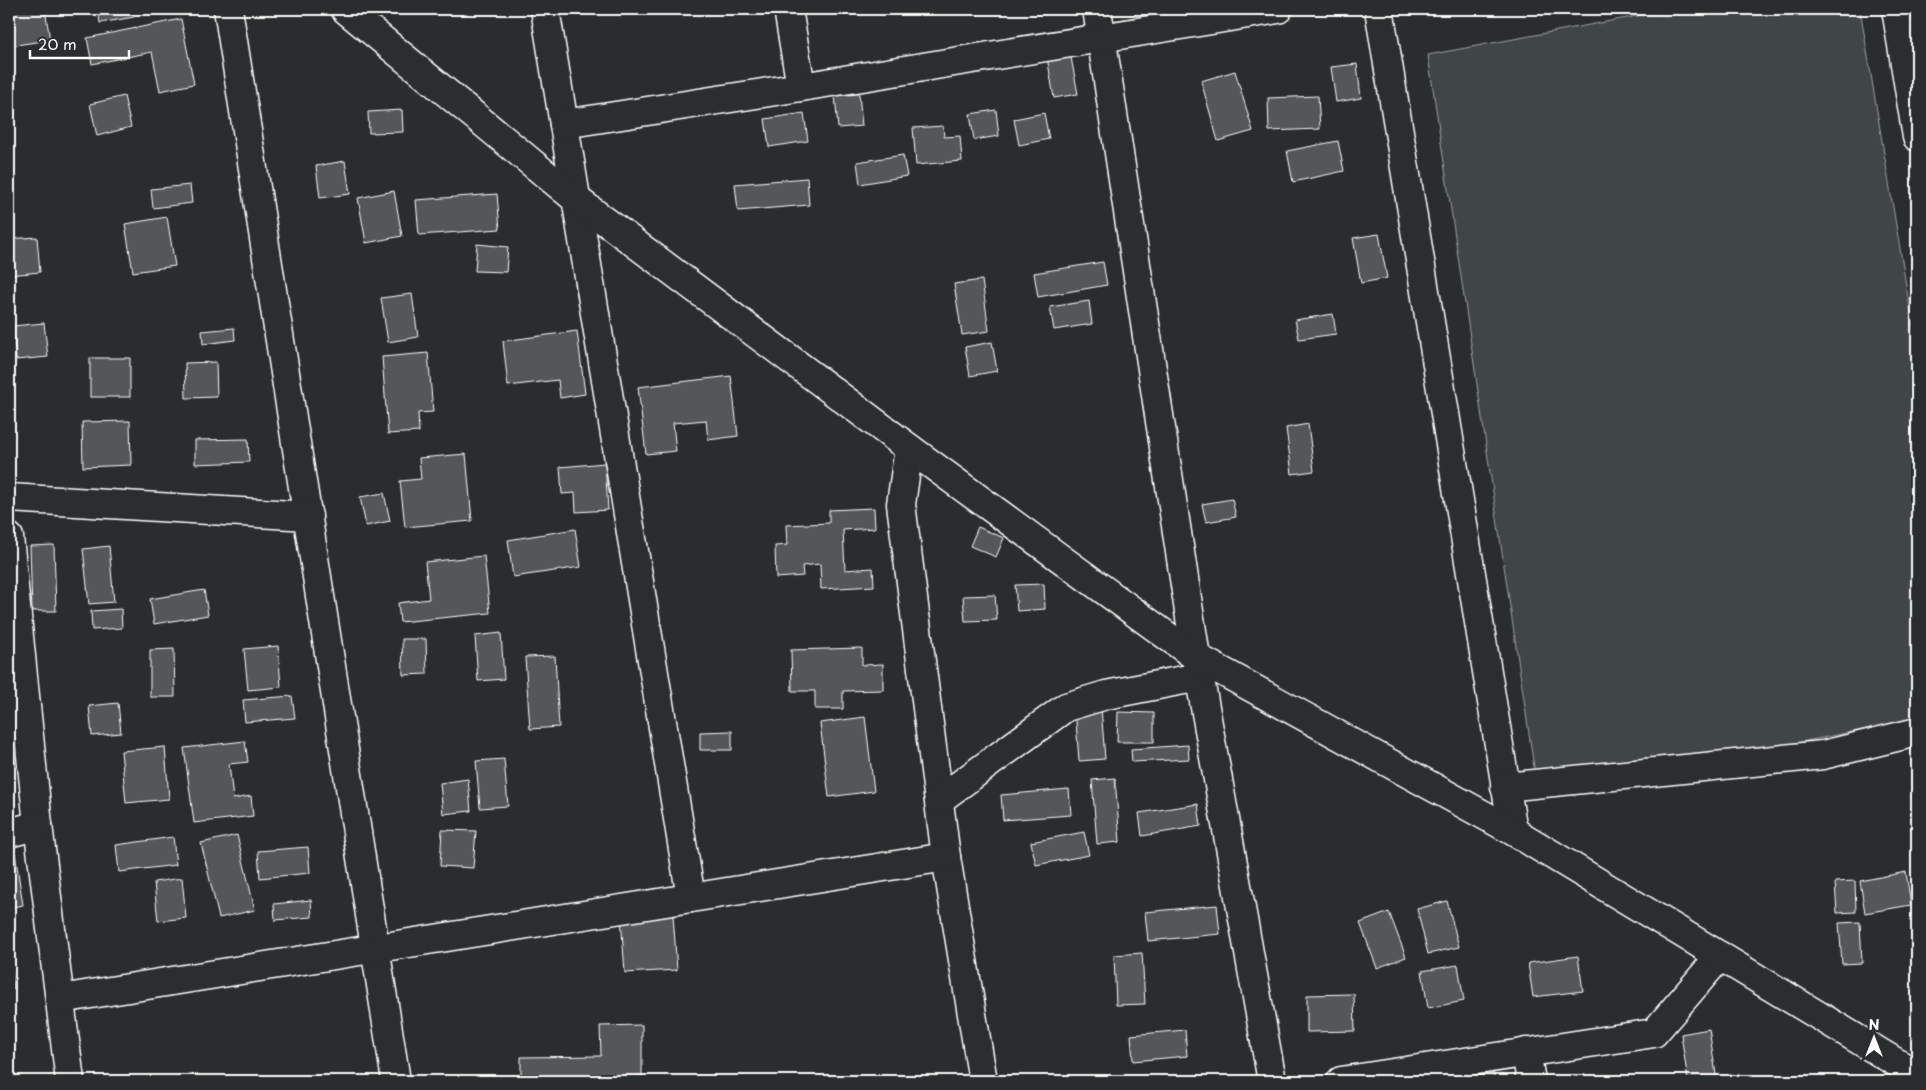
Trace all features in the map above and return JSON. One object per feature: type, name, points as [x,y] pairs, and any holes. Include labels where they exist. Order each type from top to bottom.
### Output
[{"type":"street","points":[[228,9],[396,1081]]},
{"type":"street","points":[[345,9],[577,200],[910,448],[1198,667],[1512,831],[1917,1075]]},
{"type":"street","points":[[545,9],[691,898]]},
{"type":"street","points":[[788,9],[801,88]]},
{"type":"street","points":[[1097,9],[1198,667],[1272,1081]]},
{"type":"street","points":[[564,124],[801,88],[1278,9]]},
{"type":"street","points":[[1379,9],[1512,831]]},
{"type":"street","points":[[1896,9],[1917,137]]},
{"type":"street","points":[[910,448],[901,504],[946,857],[983,1081]]},
{"type":"street","points":[[9,498],[308,516]]},
{"type":"street","points":[[9,537],[38,825],[70,1081]]},
{"type":"street","points":[[939,800],[1066,707],[1198,667]]},
{"type":"street","points":[[1505,786],[1823,755],[1917,732]]},
{"type":"street","points":[[9,833],[38,825]]},
{"type":"street","points":[[60,999],[946,857]]},
{"type":"street","points":[[1341,1081],[1654,1033],[1720,956]]},
{"type":"street","points":[[1526,1052],[1531,1081]]},
{"type":"shaded area","points":[[1675,9],[1860,9],[1917,351],[1917,719],[1538,794],[1428,55]]},
{"type":"building","points":[[9,9],[45,9],[50,40],[9,46]]},
{"type":"building","points":[[98,9],[133,9],[134,17],[100,23]]},
{"type":"building","points":[[181,19],[194,84],[160,91],[152,52],[92,64],[87,38]]},
{"type":"building","points":[[1069,47],[1078,94],[1054,98],[1046,51]]},
{"type":"building","points":[[1357,64],[1361,98],[1336,102],[1331,67]]},
{"type":"building","points":[[1235,71],[1253,131],[1218,141],[1201,81]]},
{"type":"building","points":[[859,94],[862,126],[838,128],[835,96]]},
{"type":"building","points":[[124,96],[131,127],[97,136],[90,104]]},
{"type":"building","points":[[1318,96],[1320,129],[1269,131],[1268,98]]},
{"type":"building","points":[[402,110],[403,132],[369,133],[368,112]]},
{"type":"building","points":[[996,110],[999,136],[974,140],[970,114]]},
{"type":"building","points":[[804,113],[808,141],[769,147],[765,119]]},
{"type":"building","points":[[1044,113],[1049,139],[1019,145],[1014,119]]},
{"type":"building","points":[[943,126],[944,137],[960,136],[962,161],[916,165],[913,128]]},
{"type":"building","points":[[1338,141],[1344,171],[1293,182],[1287,151]]},
{"type":"building","points":[[903,155],[907,176],[860,184],[857,162]]},
{"type":"building","points":[[345,161],[350,194],[320,198],[316,166]]},
{"type":"building","points":[[807,178],[809,205],[738,211],[735,184]]},
{"type":"building","points":[[190,185],[192,203],[153,208],[151,189]]},
{"type":"building","points":[[394,191],[402,236],[366,243],[358,198]]},
{"type":"building","points":[[497,194],[500,229],[419,235],[416,200]]},
{"type":"building","points":[[167,217],[175,266],[133,272],[125,224]]},
{"type":"building","points":[[1379,234],[1387,278],[1361,283],[1353,238]]},
{"type":"building","points":[[37,237],[40,272],[9,275],[9,239]]},
{"type":"building","points":[[477,244],[508,247],[506,272],[475,271]]},
{"type":"building","points":[[1103,262],[1107,285],[1038,297],[1034,273]]},
{"type":"building","points":[[982,280],[989,331],[962,335],[954,284]]},
{"type":"building","points":[[412,294],[418,337],[388,342],[381,298]]},
{"type":"building","points":[[1089,301],[1092,324],[1054,330],[1050,307]]},
{"type":"building","points":[[1333,314],[1336,334],[1299,339],[1295,320]]},
{"type":"building","points":[[44,323],[48,357],[16,360],[13,326]]},
{"type":"building","points":[[234,328],[235,340],[203,344],[202,331]]},
{"type":"building","points":[[577,331],[585,394],[560,398],[558,380],[508,386],[503,341]]},
{"type":"building","points":[[992,342],[997,371],[970,376],[965,347]]},
{"type":"building","points":[[428,353],[433,412],[418,413],[419,432],[388,434],[382,357]]},
{"type":"building","points":[[90,358],[130,358],[130,397],[90,397]]},
{"type":"building","points":[[216,362],[217,397],[186,398],[185,363]]},
{"type":"building","points":[[731,376],[738,436],[708,440],[706,420],[673,423],[676,451],[646,454],[638,387]]},
{"type":"building","points":[[130,421],[131,465],[83,467],[82,422]]},
{"type":"building","points":[[1308,424],[1314,471],[1292,474],[1286,428]]},
{"type":"building","points":[[248,439],[249,462],[195,464],[195,440]]},
{"type":"building","points":[[466,454],[472,521],[405,527],[400,481],[421,479],[419,458]]},
{"type":"building","points":[[605,463],[608,510],[576,512],[575,493],[562,494],[560,467]]},
{"type":"building","points":[[384,493],[390,521],[366,526],[360,497]]},
{"type":"building","points":[[1232,499],[1236,517],[1206,522],[1202,504]]},
{"type":"building","points":[[874,508],[875,528],[843,530],[845,570],[873,568],[874,586],[821,589],[820,564],[802,566],[803,576],[776,578],[775,546],[787,545],[786,525],[829,523],[829,510]]},
{"type":"building","points":[[978,527],[1004,538],[996,557],[970,546]]},
{"type":"building","points":[[575,529],[581,567],[513,577],[508,540]]},
{"type":"building","points":[[54,545],[56,611],[32,611],[30,546]]},
{"type":"building","points":[[109,546],[114,602],[89,604],[83,549]]},
{"type":"building","points":[[484,556],[490,613],[400,622],[398,603],[429,599],[425,562]]},
{"type":"building","points":[[1044,584],[1045,609],[1017,611],[1015,585]]},
{"type":"building","points":[[204,590],[208,615],[154,624],[150,599]]},
{"type":"building","points":[[995,595],[997,620],[965,621],[963,596]]},
{"type":"building","points":[[121,609],[122,628],[92,630],[91,611]]},
{"type":"building","points":[[501,633],[504,679],[478,681],[475,636]]},
{"type":"building","points":[[402,639],[426,639],[427,674],[403,675]]},
{"type":"building","points":[[278,646],[281,687],[248,690],[244,649]]},
{"type":"building","points":[[862,648],[862,665],[883,664],[883,690],[843,691],[843,709],[815,709],[815,691],[792,691],[791,650]]},
{"type":"building","points":[[174,649],[175,697],[150,697],[150,650]]},
{"type":"building","points":[[555,656],[559,727],[530,729],[525,657]]},
{"type":"building","points":[[292,696],[295,718],[245,722],[243,700]]},
{"type":"building","points":[[118,703],[121,733],[92,736],[89,706]]},
{"type":"building","points":[[1101,707],[1105,759],[1079,761],[1075,708]]},
{"type":"building","points":[[1118,712],[1154,713],[1154,742],[1117,742]]},
{"type":"building","points":[[865,717],[874,791],[829,797],[820,723]]},
{"type":"building","points":[[732,731],[732,750],[700,750],[700,732]]},
{"type":"building","points":[[245,741],[248,762],[229,764],[233,799],[251,796],[253,816],[194,823],[184,748]]},
{"type":"building","points":[[1188,745],[1189,759],[1132,762],[1131,749]]},
{"type":"building","points":[[165,747],[169,799],[126,803],[121,751]]},
{"type":"building","points":[[504,759],[508,806],[480,808],[476,761]]},
{"type":"building","points":[[1115,778],[1120,842],[1097,844],[1092,780]]},
{"type":"building","points":[[468,779],[471,811],[443,814],[440,783]]},
{"type":"building","points":[[1069,789],[1071,815],[1003,820],[1001,795]]},
{"type":"building","points":[[1198,804],[1201,826],[1142,836],[1139,813]]},
{"type":"building","points":[[442,830],[476,831],[473,868],[440,866]]},
{"type":"building","points":[[1084,832],[1089,855],[1036,865],[1031,842]]},
{"type":"building","points":[[237,835],[255,910],[219,918],[201,843]]},
{"type":"building","points":[[173,837],[176,865],[119,872],[116,845]]},
{"type":"building","points":[[308,847],[310,873],[260,878],[258,851]]},
{"type":"building","points":[[15,853],[23,905],[9,908],[9,854]]},
{"type":"building","points":[[1906,872],[1911,905],[1865,913],[1860,881]]},
{"type":"building","points":[[182,878],[186,918],[158,921],[154,882]]},
{"type":"building","points":[[1855,881],[1856,912],[1837,913],[1835,882]]},
{"type":"building","points":[[311,900],[312,917],[275,920],[274,904]]},
{"type":"building","points":[[1447,901],[1459,947],[1428,954],[1417,909]]},
{"type":"building","points":[[1217,905],[1220,934],[1148,941],[1145,912]]},
{"type":"building","points":[[1389,912],[1406,957],[1377,968],[1360,923]]},
{"type":"building","points":[[673,915],[677,970],[625,973],[621,918]]},
{"type":"building","points":[[1860,922],[1862,963],[1842,964],[1839,923]]},
{"type":"building","points":[[9,951],[14,989],[9,990]]},
{"type":"building","points":[[1142,953],[1145,1004],[1116,1005],[1114,955]]},
{"type":"building","points":[[1578,956],[1583,991],[1533,997],[1528,963]]},
{"type":"building","points":[[1458,965],[1464,1001],[1428,1008],[1422,971]]},
{"type":"building","points":[[1354,994],[1355,1031],[1307,1032],[1307,995]]},
{"type":"building","points":[[642,1025],[642,1081],[521,1081],[521,1057],[601,1056],[600,1026]]},
{"type":"building","points":[[1709,1029],[1717,1081],[1688,1081],[1681,1034]]},
{"type":"building","points":[[1185,1030],[1187,1056],[1133,1061],[1131,1035]]},
{"type":"building","points":[[1493,1071],[1495,1081],[1435,1081],[1435,1080]]}]
